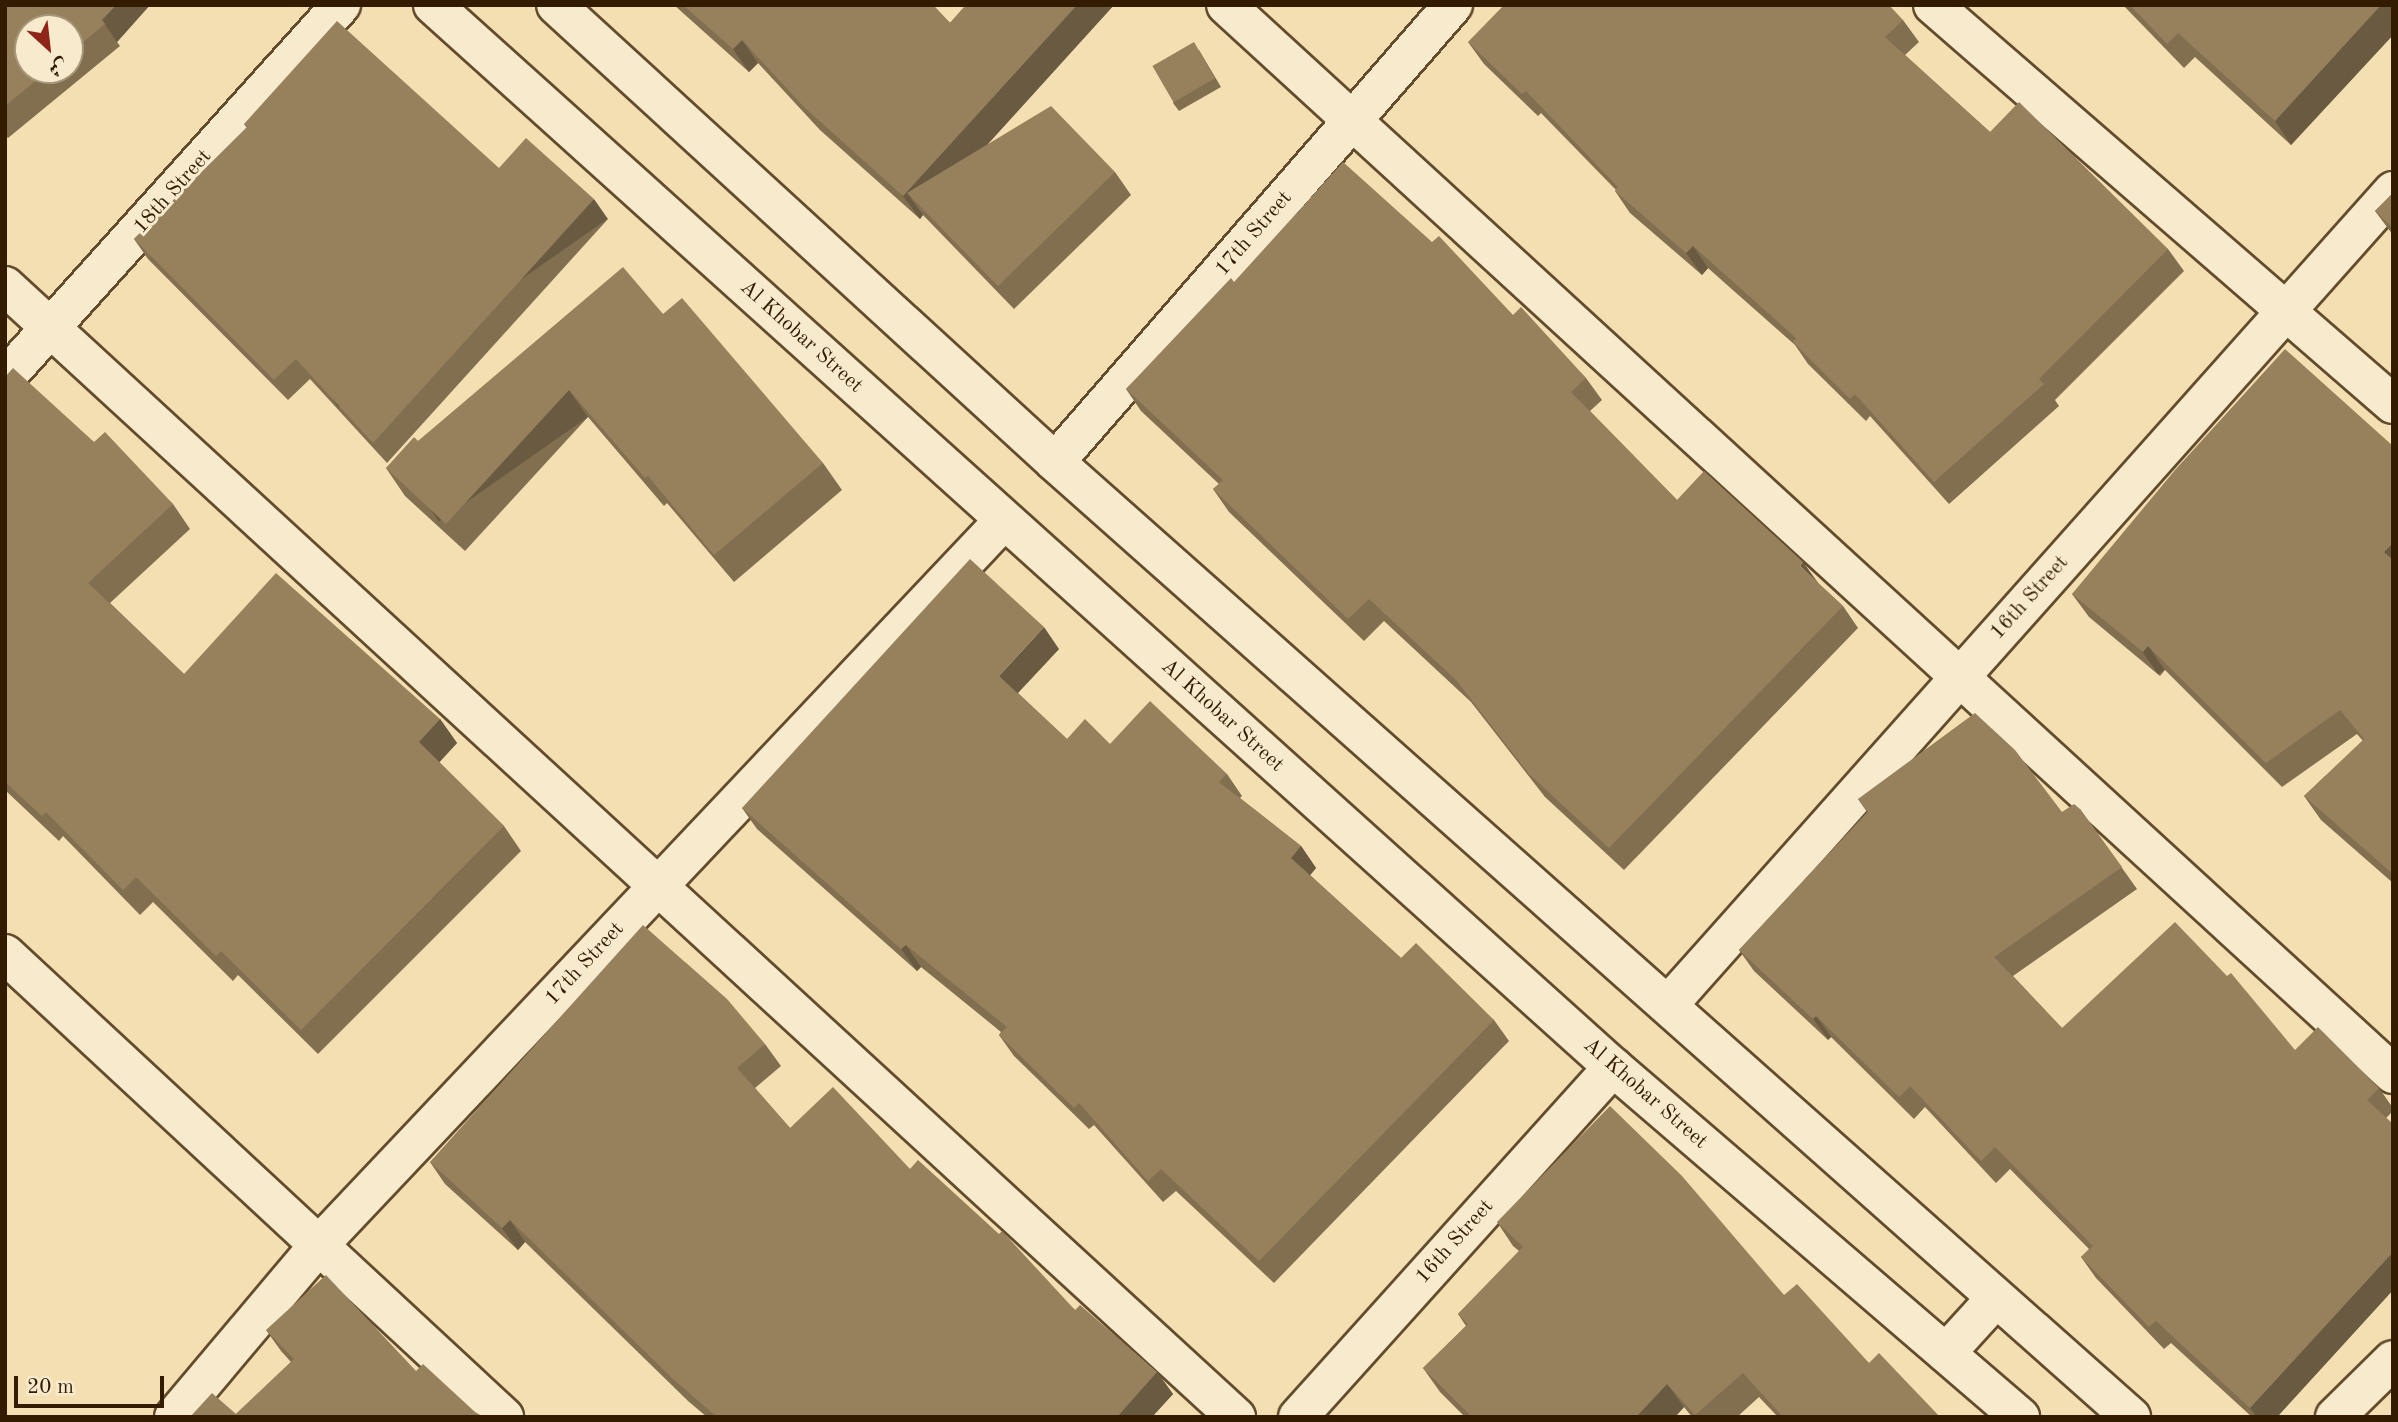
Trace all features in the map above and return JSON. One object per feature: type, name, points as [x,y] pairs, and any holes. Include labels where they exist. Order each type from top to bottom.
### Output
[{"type":"street","name":"18th Street","points":[[5,378],[341,5]]},
{"type":"street","name":"Al Khobar Street","points":[[433,5],[1613,1067],[2020,1417]]},
{"type":"street","points":[[556,5],[1055,462],[2131,1417]]},
{"type":"street","points":[[1226,5],[2393,1074]]},
{"type":"street","name":"17th Street","points":[[1055,462],[1453,5]]},
{"type":"street","points":[[1933,5],[2393,404]]},
{"type":"street","name":"16th Street","points":[[1668,1005],[2393,191]]},
{"type":"street","points":[[5,286],[1236,1417]]},
{"type":"street","name":"17th Street","points":[[174,1417],[319,1245],[1004,520]]},
{"type":"street","points":[[5,954],[504,1417]]},
{"type":"street","name":"16th Street","points":[[1298,1417],[1613,1067]]},
{"type":"street","points":[[1946,1353],[1996,1297]]},
{"type":"street","points":[[2335,1417],[2393,1360]]},
{"type":"building","points":[[5,5],[116,5],[102,20],[105,24],[84,41],[84,14],[14,14],[14,84],[32,84],[5,106]]},
{"type":"building","points":[[683,5],[933,5],[950,23],[966,5],[1077,5],[903,196],[804,107],[742,40],[733,49]]},
{"type":"building","points":[[1504,5],[1889,5],[1903,20],[1885,37],[1990,132],[2019,102],[2168,249],[2039,379],[2044,384],[1934,482],[1855,394],[1850,399],[1793,342],[1796,338],[1693,246],[1686,253],[1615,191],[1618,187],[1526,91],[1522,94],[1468,42]]},
{"type":"building","points":[[2130,5],[2381,5],[2275,121],[2178,33],[2167,44]]},
{"type":"building","points":[[337,21],[499,168],[526,138],[594,199],[373,443],[296,359],[274,380],[134,239],[247,127],[244,124]]},
{"type":"building","points":[[1194,42],[1215,78],[1173,102],[1152,66]]},
{"type":"building","points":[[1051,106],[1115,172],[998,286],[907,193]]},
{"type":"building","points":[[1343,162],[1432,242],[1439,236],[1513,315],[1521,307],[1586,378],[1571,392],[1677,500],[1704,471],[1803,562],[1800,566],[1843,606],[1609,848],[1529,774],[1456,680],[1369,599],[1348,619],[1213,489],[1223,480],[1126,389],[1231,278],[1234,282]]},
{"type":"building","points":[[2393,193],[2393,228],[2375,211]]},
{"type":"building","points":[[623,267],[663,314],[682,298],[823,463],[714,555],[648,476],[645,478],[569,390],[446,524],[386,468],[414,437],[418,441]]},
{"type":"building","points":[[2285,349],[2393,446],[2393,543],[2384,552],[2393,560],[2393,874],[2304,796],[2364,739],[2340,710],[2266,763],[2148,646],[2143,652],[2072,594],[2175,470]]},
{"type":"building","points":[[13,368],[94,442],[105,432],[173,504],[88,583],[184,674],[276,573],[440,719],[419,742],[504,826],[301,1030],[221,951],[216,956],[136,877],[123,890],[46,812],[42,816],[5,782],[5,377]]},
{"type":"building","points":[[970,559],[1044,627],[999,676],[1067,739],[1085,719],[1110,744],[1150,701],[1227,774],[1219,782],[1301,846],[1291,858],[1401,958],[1416,943],[1494,1020],[1259,1261],[1161,1169],[1148,1181],[1079,1103],[1074,1108],[999,1035],[1007,1027],[906,945],[901,949],[742,808]]},
{"type":"building","points":[[1975,713],[2015,750],[2062,812],[2074,804],[2080,809],[2122,867],[1994,957],[2062,1028],[2175,922],[2227,976],[2231,973],[2295,1050],[2318,1027],[2379,1088],[2367,1100],[2393,1124],[2393,1252],[2250,1408],[2156,1321],[2149,1327],[2081,1257],[2093,1246],[1995,1147],[1981,1161],[1910,1086],[1899,1097],[1816,1016],[1813,1019],[1739,950],[1868,812],[1858,799]]},
{"type":"building","points":[[643,925],[727,999],[765,1044],[737,1068],[790,1128],[833,1087],[910,1169],[918,1160],[999,1234],[1002,1231],[1075,1310],[1080,1305],[1157,1372],[1117,1417],[717,1417],[673,1379],[510,1220],[502,1228],[430,1162]]},
{"type":"building","points":[[1610,1106],[1682,1176],[1784,1295],[1797,1284],[1869,1363],[1879,1353],[1940,1417],[1783,1417],[1743,1373],[1695,1415],[1667,1384],[1636,1417],[1472,1417],[1423,1368],[1468,1324],[1458,1314],[1523,1247],[1497,1222]]},
{"type":"building","points":[[326,1275],[416,1371],[423,1364],[475,1412],[484,1417],[190,1417],[212,1393],[236,1414],[294,1359],[266,1330]]}]
